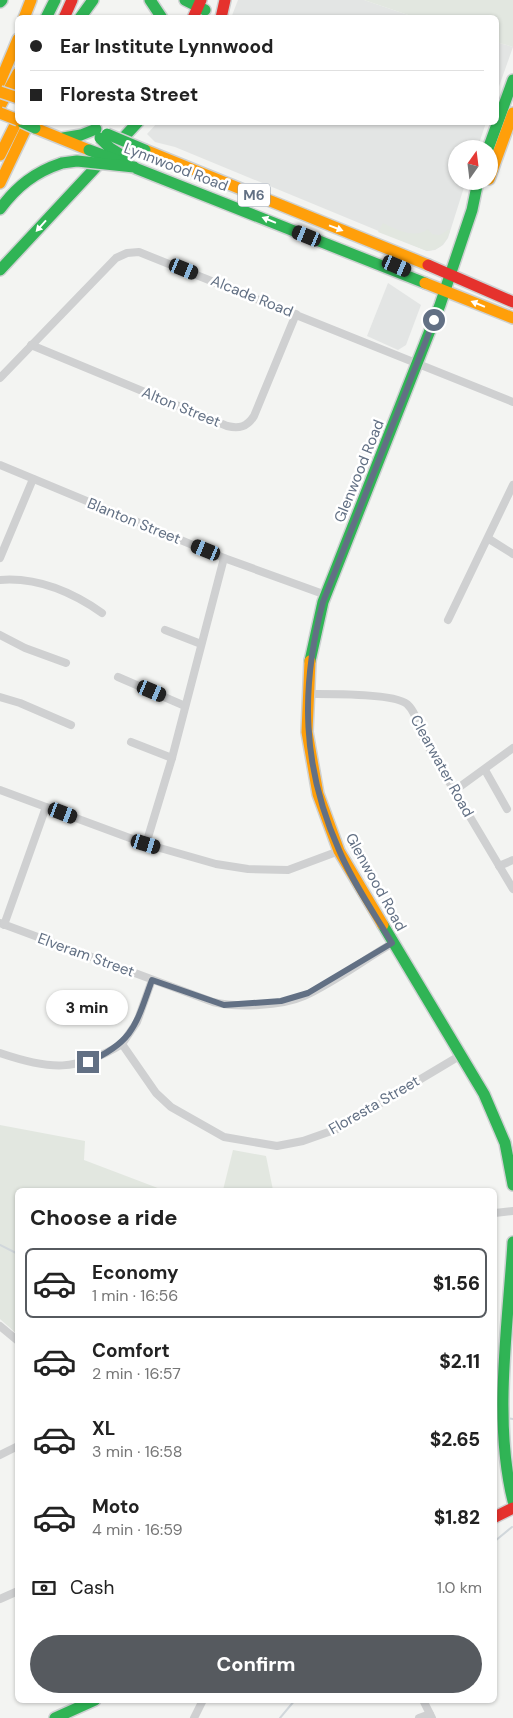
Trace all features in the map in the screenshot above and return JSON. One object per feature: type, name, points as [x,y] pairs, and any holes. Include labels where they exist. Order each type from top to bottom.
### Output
[{"type":"main road","points":[[25,15],[31,0]]},
{"type":"main road","points":[[47,15],[54,0]]},
{"type":"main road","points":[[65,15],[72,0]]},
{"type":"main road","points":[[82,15],[93,0]]},
{"type":"main road","points":[[150,0],[160,15]]},
{"type":"main road","points":[[185,0],[203,7]]},
{"type":"main road","points":[[222,15],[225,0]]},
{"type":"main road","points":[[0,82],[15,46]]},
{"type":"main road","points":[[0,106],[15,78]]},
{"type":"main road","points":[[498,145],[513,80]]},
{"type":"main road","points":[[0,92],[15,97]]},
{"type":"main road","points":[[0,113],[15,119]]},
{"type":"main road","points":[[493,140],[506,117]]},
{"type":"main road","points":[[0,155],[16,125]]},
{"type":"main road","points":[[0,183],[32,125]]},
{"type":"main road","name":"Lynnwood Road","points":[[32,125],[89,150],[159,175],[513,318]]},
{"type":"main road","points":[[0,270],[135,125]]},
{"type":"main road","points":[[60,138],[81,135],[96,128],[110,148],[136,167]]},
{"type":"main road","name":"Lynnwood Road","points":[[96,128],[234,188],[450,274],[513,302]]},
{"type":"main road","points":[[0,163],[9,138]]},
{"type":"main road","points":[[0,209],[10,194],[27,178],[37,172],[62,163],[77,161],[136,167]]},
{"type":"main road","points":[[234,188],[321,234],[435,282],[444,291]]},
{"type":"main road","points":[[472,210],[476,190]]},
{"type":"main road","points":[[472,210],[483,190]]},
{"type":"main road","name":"Glenwood Road","points":[[472,210],[418,363],[326,595],[315,633],[308,694],[307,732],[314,776],[339,852],[484,1094],[499,1125],[507,1150],[513,1185]]},
{"type":"main road","points":[[513,1242],[512,1287],[502,1425],[505,1469],[513,1501]]},
{"type":"main road","points":[[497,1516],[513,1508]]},
{"type":"main road","points":[[55,1718],[88,1703]]},
{"type":"street","name":"Alcade Road","points":[[0,378],[116,258],[134,252],[148,254],[513,402]]},
{"type":"street","name":"Alton Street","points":[[31,345],[227,426],[239,428],[247,425],[254,416],[296,314]]},
{"type":"street","name":"Blanton Street","points":[[0,465],[224,558],[326,595]]},
{"type":"street","points":[[0,558],[33,479]]},
{"type":"street","points":[[448,620],[513,485]]},
{"type":"street","points":[[488,539],[513,554]]},
{"type":"street","points":[[146,844],[172,758],[224,558]]},
{"type":"street","points":[[0,580],[31,581],[51,586],[89,604],[102,613]]},
{"type":"street","points":[[165,630],[201,644]]},
{"type":"street","points":[[0,635],[25,648],[66,663]]},
{"type":"street","points":[[118,677],[185,706]]},
{"type":"street","name":"Clearwater Road","points":[[308,694],[390,697],[402,700],[412,712],[424,738],[454,791],[513,889]]},
{"type":"street","points":[[0,697],[20,703],[71,725]]},
{"type":"street","points":[[131,742],[172,758]]},
{"type":"street","points":[[454,791],[513,748]]},
{"type":"street","points":[[485,770],[507,809]]},
{"type":"street","points":[[0,790],[146,844],[216,864],[288,870],[339,852]]},
{"type":"street","points":[[2,924],[46,807]]},
{"type":"street","points":[[499,866],[513,860]]},
{"type":"street","name":"Elveram Street","points":[[2,924],[224,1005],[281,1001],[308,993],[392,943]]},
{"type":"street","points":[[0,1053],[24,1061],[73,1066],[97,1058],[122,1044],[137,1022],[152,980]]},
{"type":"street","name":"Floresta Street","points":[[122,1044],[156,1093],[171,1107],[224,1137],[277,1146],[303,1141],[338,1128],[461,1054]]},
{"type":"street","points":[[497,1214],[513,1211]]},
{"type":"street","points":[[0,1326],[15,1338]]},
{"type":"street","points":[[0,1455],[15,1448]]},
{"type":"street","points":[[0,1599],[15,1592]]},
{"type":"street","points":[[194,1718],[202,1703]]},
{"type":"street","points":[[420,1718],[431,1716],[424,1703]]},
{"type":"shaded area","points":[[238,0],[364,0],[408,15],[232,15]]},
{"type":"shaded area","points":[[364,0],[513,0],[513,47],[499,43],[499,15],[408,15]]},
{"type":"shaded area","points":[[499,43],[513,47],[499,87]]},
{"type":"shaded area","points":[[155,125],[485,125],[480,140],[448,140],[448,190],[463,190],[448,238],[443,245],[435,250],[427,251],[175,147],[155,142],[147,134]]},
{"type":"shaded area","points":[[383,223],[400,231],[412,233],[423,232],[428,229],[432,234],[440,235],[449,229],[450,231],[442,245],[427,251],[378,232]]},
{"type":"shaded area","points":[[388,283],[421,305],[406,345],[398,350],[367,336]]},
{"type":"shaded area","points":[[0,1125],[85,1141],[84,1160],[158,1188],[15,1188],[15,1332],[0,1319]]},
{"type":"shaded area","points":[[233,1150],[266,1156],[273,1188],[224,1188]]},
{"type":"waterway","points":[[0,1245],[15,1252]]},
{"type":"waterway","points":[[507,1418],[513,1419]]},
{"type":"waterway","points":[[497,1539],[512,1527]]},
{"type":"waterway","points":[[280,1718],[292,1703]]},
{"type":"traffic: fast","points":[[48,15],[55,0]]},
{"type":"traffic: fast","points":[[82,15],[93,0]]},
{"type":"traffic: fast","points":[[150,0],[160,15]]},
{"type":"traffic: fast","points":[[185,0],[205,10]]},
{"type":"traffic: fast","points":[[499,119],[513,80]]},
{"type":"traffic: fast","points":[[28,125],[35,128]]},
{"type":"traffic: fast","points":[[0,270],[135,125]]},
{"type":"traffic: fast","points":[[491,140],[497,125]]},
{"type":"traffic: fast","points":[[63,138],[81,135],[96,129]]},
{"type":"traffic: fast","points":[[107,134],[145,150]]},
{"type":"traffic: fast","points":[[100,138],[110,148],[126,158]]},
{"type":"traffic: fast","points":[[89,150],[124,163]]},
{"type":"traffic: fast","points":[[62,163],[77,161],[134,167]]},
{"type":"traffic: fast","points":[[0,209],[13,193],[35,175],[62,163]]},
{"type":"traffic: fast","points":[[135,168],[425,283]]},
{"type":"traffic: fast","points":[[310,661],[323,602],[440,305],[472,210],[476,190]]},
{"type":"traffic: fast","points":[[383,925],[484,1094],[505,1143],[513,1185]]},
{"type":"traffic: fast","points":[[513,1242],[503,1406],[507,1470],[513,1501]]},
{"type":"traffic: fast","points":[[55,1718],[88,1703]]},
{"type":"traffic: slow","points":[[25,15],[31,0]]},
{"type":"traffic: slow","points":[[0,82],[15,46]]},
{"type":"traffic: slow","points":[[0,106],[15,78]]},
{"type":"traffic: slow","points":[[0,92],[15,97]]},
{"type":"traffic: slow","points":[[0,113],[15,119]]},
{"type":"traffic: slow","points":[[498,154],[513,113]]},
{"type":"traffic: slow","points":[[0,155],[15,125]]},
{"type":"traffic: slow","points":[[0,183],[28,125]]},
{"type":"traffic: slow","points":[[35,128],[89,150]]},
{"type":"traffic: slow","points":[[145,150],[428,265]]},
{"type":"traffic: slow","points":[[425,283],[513,318]]},
{"type":"traffic: slow","points":[[310,661],[307,732],[318,794],[339,851],[383,925]]},
{"type":"traffic: jam","points":[[65,15],[72,0]]},
{"type":"traffic: jam","points":[[194,15],[201,0]]},
{"type":"traffic: jam","points":[[222,15],[225,0]]},
{"type":"traffic: jam","points":[[428,265],[513,302]]},
{"type":"traffic: jam","points":[[497,1516],[513,1508]]},
{"type":"route","points":[[88,1062],[122,1044],[128,1037],[137,1022],[152,980],[224,1005],[295,999],[304,996],[392,943],[339,852],[318,794],[307,732],[310,662],[323,602],[410,386],[434,320]]}]
